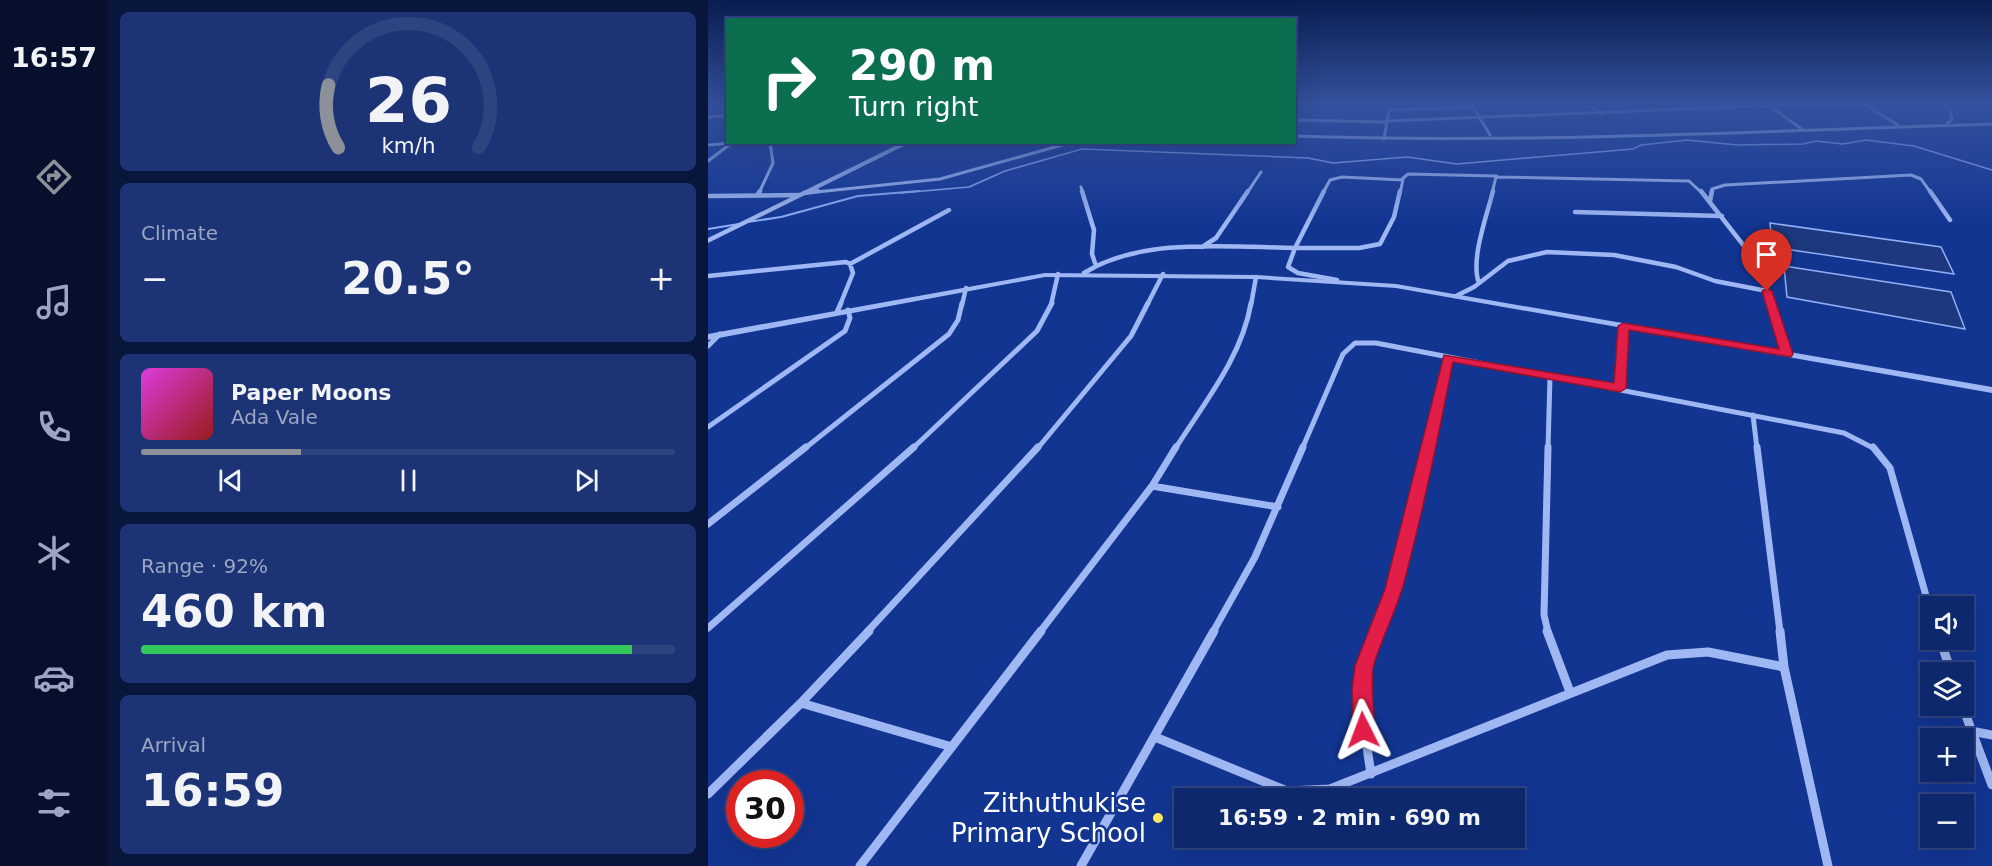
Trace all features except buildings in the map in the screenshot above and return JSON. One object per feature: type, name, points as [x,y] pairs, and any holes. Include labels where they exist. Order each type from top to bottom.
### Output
[{"type":"street","points":[[708,161],[729,144]]},
{"type":"street","points":[[758,194],[773,169],[775,158],[771,144]]},
{"type":"street","points":[[708,241],[904,144]]},
{"type":"street","points":[[708,196],[802,194],[872,184],[940,178],[1064,144]]},
{"type":"street","points":[[1199,249],[1215,238],[1261,172]]},
{"type":"street","points":[[1337,280],[1290,270],[1296,248],[1332,178],[1402,180],[1408,174],[1416,174],[1685,180],[1694,183],[1759,262],[1787,354]]},
{"type":"street","points":[[1710,201],[1712,189],[1725,185],[1911,175],[1922,179],[1950,220]]},
{"type":"street","points":[[1479,284],[1476,275],[1477,260],[1494,179],[1498,176]]},
{"type":"street","points":[[1084,273],[1095,263],[1141,250],[1374,247],[1380,244],[1396,211],[1404,184],[1402,180]]},
{"type":"street","points":[[1081,187],[1094,230],[1092,254],[1095,263]]},
{"type":"street","points":[[708,276],[836,262],[850,264],[949,210]]},
{"type":"street","points":[[1575,212],[1722,216]]},
{"type":"street","points":[[1456,296],[1479,284],[1508,261],[1547,252],[1624,257],[1676,267],[1715,281],[1767,291]]},
{"type":"street","points":[[837,312],[853,273],[850,264]]},
{"type":"street","points":[[708,628],[892,469],[1037,331],[1048,318],[1052,308],[1058,274]]},
{"type":"street","points":[[708,337],[966,288],[1058,274],[1163,274],[1337,280],[1396,286],[1456,296],[1991,392]]},
{"type":"street","points":[[708,794],[801,703],[1037,450],[1131,336],[1163,274]]},
{"type":"street","points":[[860,866],[1152,486],[1204,407],[1236,352],[1246,328],[1256,277]]},
{"type":"street","points":[[708,524],[948,334],[958,320],[966,288]]},
{"type":"street","points":[[708,427],[845,331],[850,318],[848,310]]},
{"type":"street","points":[[1620,388],[1624,326]]},
{"type":"street","points":[[708,346],[720,334]]},
{"type":"street","points":[[1081,866],[1155,737],[1194,661],[1255,557],[1347,348],[1362,341],[1620,388],[1844,433],[1864,440],[1884,456],[1890,468],[1926,596]]},
{"type":"street","points":[[1371,774],[1361,707],[1365,666],[1394,589],[1448,357]]},
{"type":"street","points":[[1550,376],[1544,615],[1550,643],[1570,692]]},
{"type":"street","points":[[1753,415],[1784,667],[1828,866]]},
{"type":"street","points":[[1152,486],[1278,507]]},
{"type":"street","points":[[1155,737],[1287,791],[1330,789],[1570,692],[1677,652],[1716,652],[1784,667]]},
{"type":"street","points":[[801,703],[952,747]]},
{"type":"street","points":[[1974,732],[1992,735]]},
{"type":"street","points":[[1974,739],[1992,785]]},
{"type":"water","points":[[1770,223],[1941,247],[1954,274],[1772,247]]},
{"type":"water","points":[[1784,266],[1951,292],[1965,329],[1787,297]]},
{"type":"waterway","points":[[900,193],[969,187],[1005,171],[1082,149],[1308,158],[1333,163],[1407,157],[1457,164],[1633,149],[1646,144]]},
{"type":"waterway","points":[[1731,144],[1776,144]]},
{"type":"waterway","points":[[1901,144],[1914,146],[1992,170]]},
{"type":"waterway","points":[[748,222],[781,217],[858,196],[919,191]]},
{"type":"waterway","points":[[708,229],[739,224]]},
{"type":"place","name":"Zithuthukise Primary School","points":[[1158,818]]},
{"type":"route","points":[[1363,730],[1361,689],[1365,666],[1394,589],[1448,357],[1620,388],[1624,326],[1787,354],[1767,291]]}]
